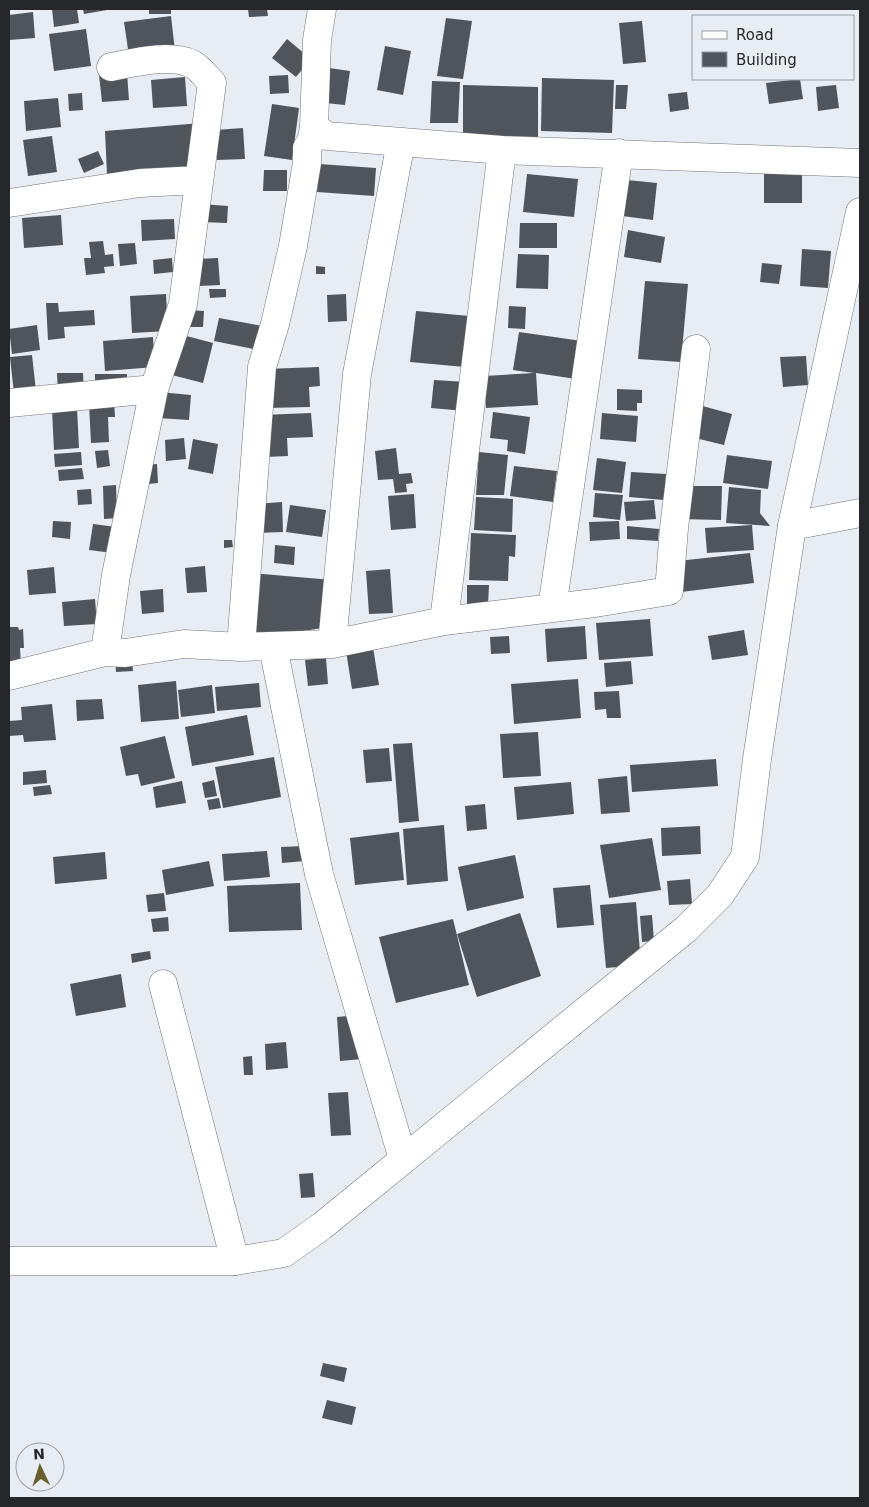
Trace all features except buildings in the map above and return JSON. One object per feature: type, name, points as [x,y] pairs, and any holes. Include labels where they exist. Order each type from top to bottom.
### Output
[{"type":"street","points":[[241,648],[262,367],[275,324],[292,246],[307,163],[307,148],[312,139],[314,128],[316,40],[322,9]]},
{"type":"street","points":[[105,652],[116,575],[154,389],[182,304],[212,83],[192,64],[176,60],[148,60],[111,67]]},
{"type":"street","points":[[314,128],[327,136],[502,150],[860,163]]},
{"type":"street","points":[[332,644],[357,374],[400,142]]},
{"type":"street","points":[[444,621],[502,150]]},
{"type":"street","points":[[552,608],[619,154]]},
{"type":"street","points":[[9,203],[140,183],[198,180]]},
{"type":"street","points":[[9,1261],[235,1261],[284,1253],[322,1226],[686,929],[733,878],[745,857],[757,758],[792,526],[860,212]]},
{"type":"street","points":[[9,676],[105,652],[125,653],[184,644],[241,648],[332,644],[444,621],[652,595],[669,591],[674,528],[696,350]]},
{"type":"street","points":[[9,402],[154,389]]},
{"type":"street","points":[[792,526],[860,512]]},
{"type":"street","points":[[273,647],[319,874],[403,1159]]},
{"type":"street","points":[[163,984],[235,1261]]}]
